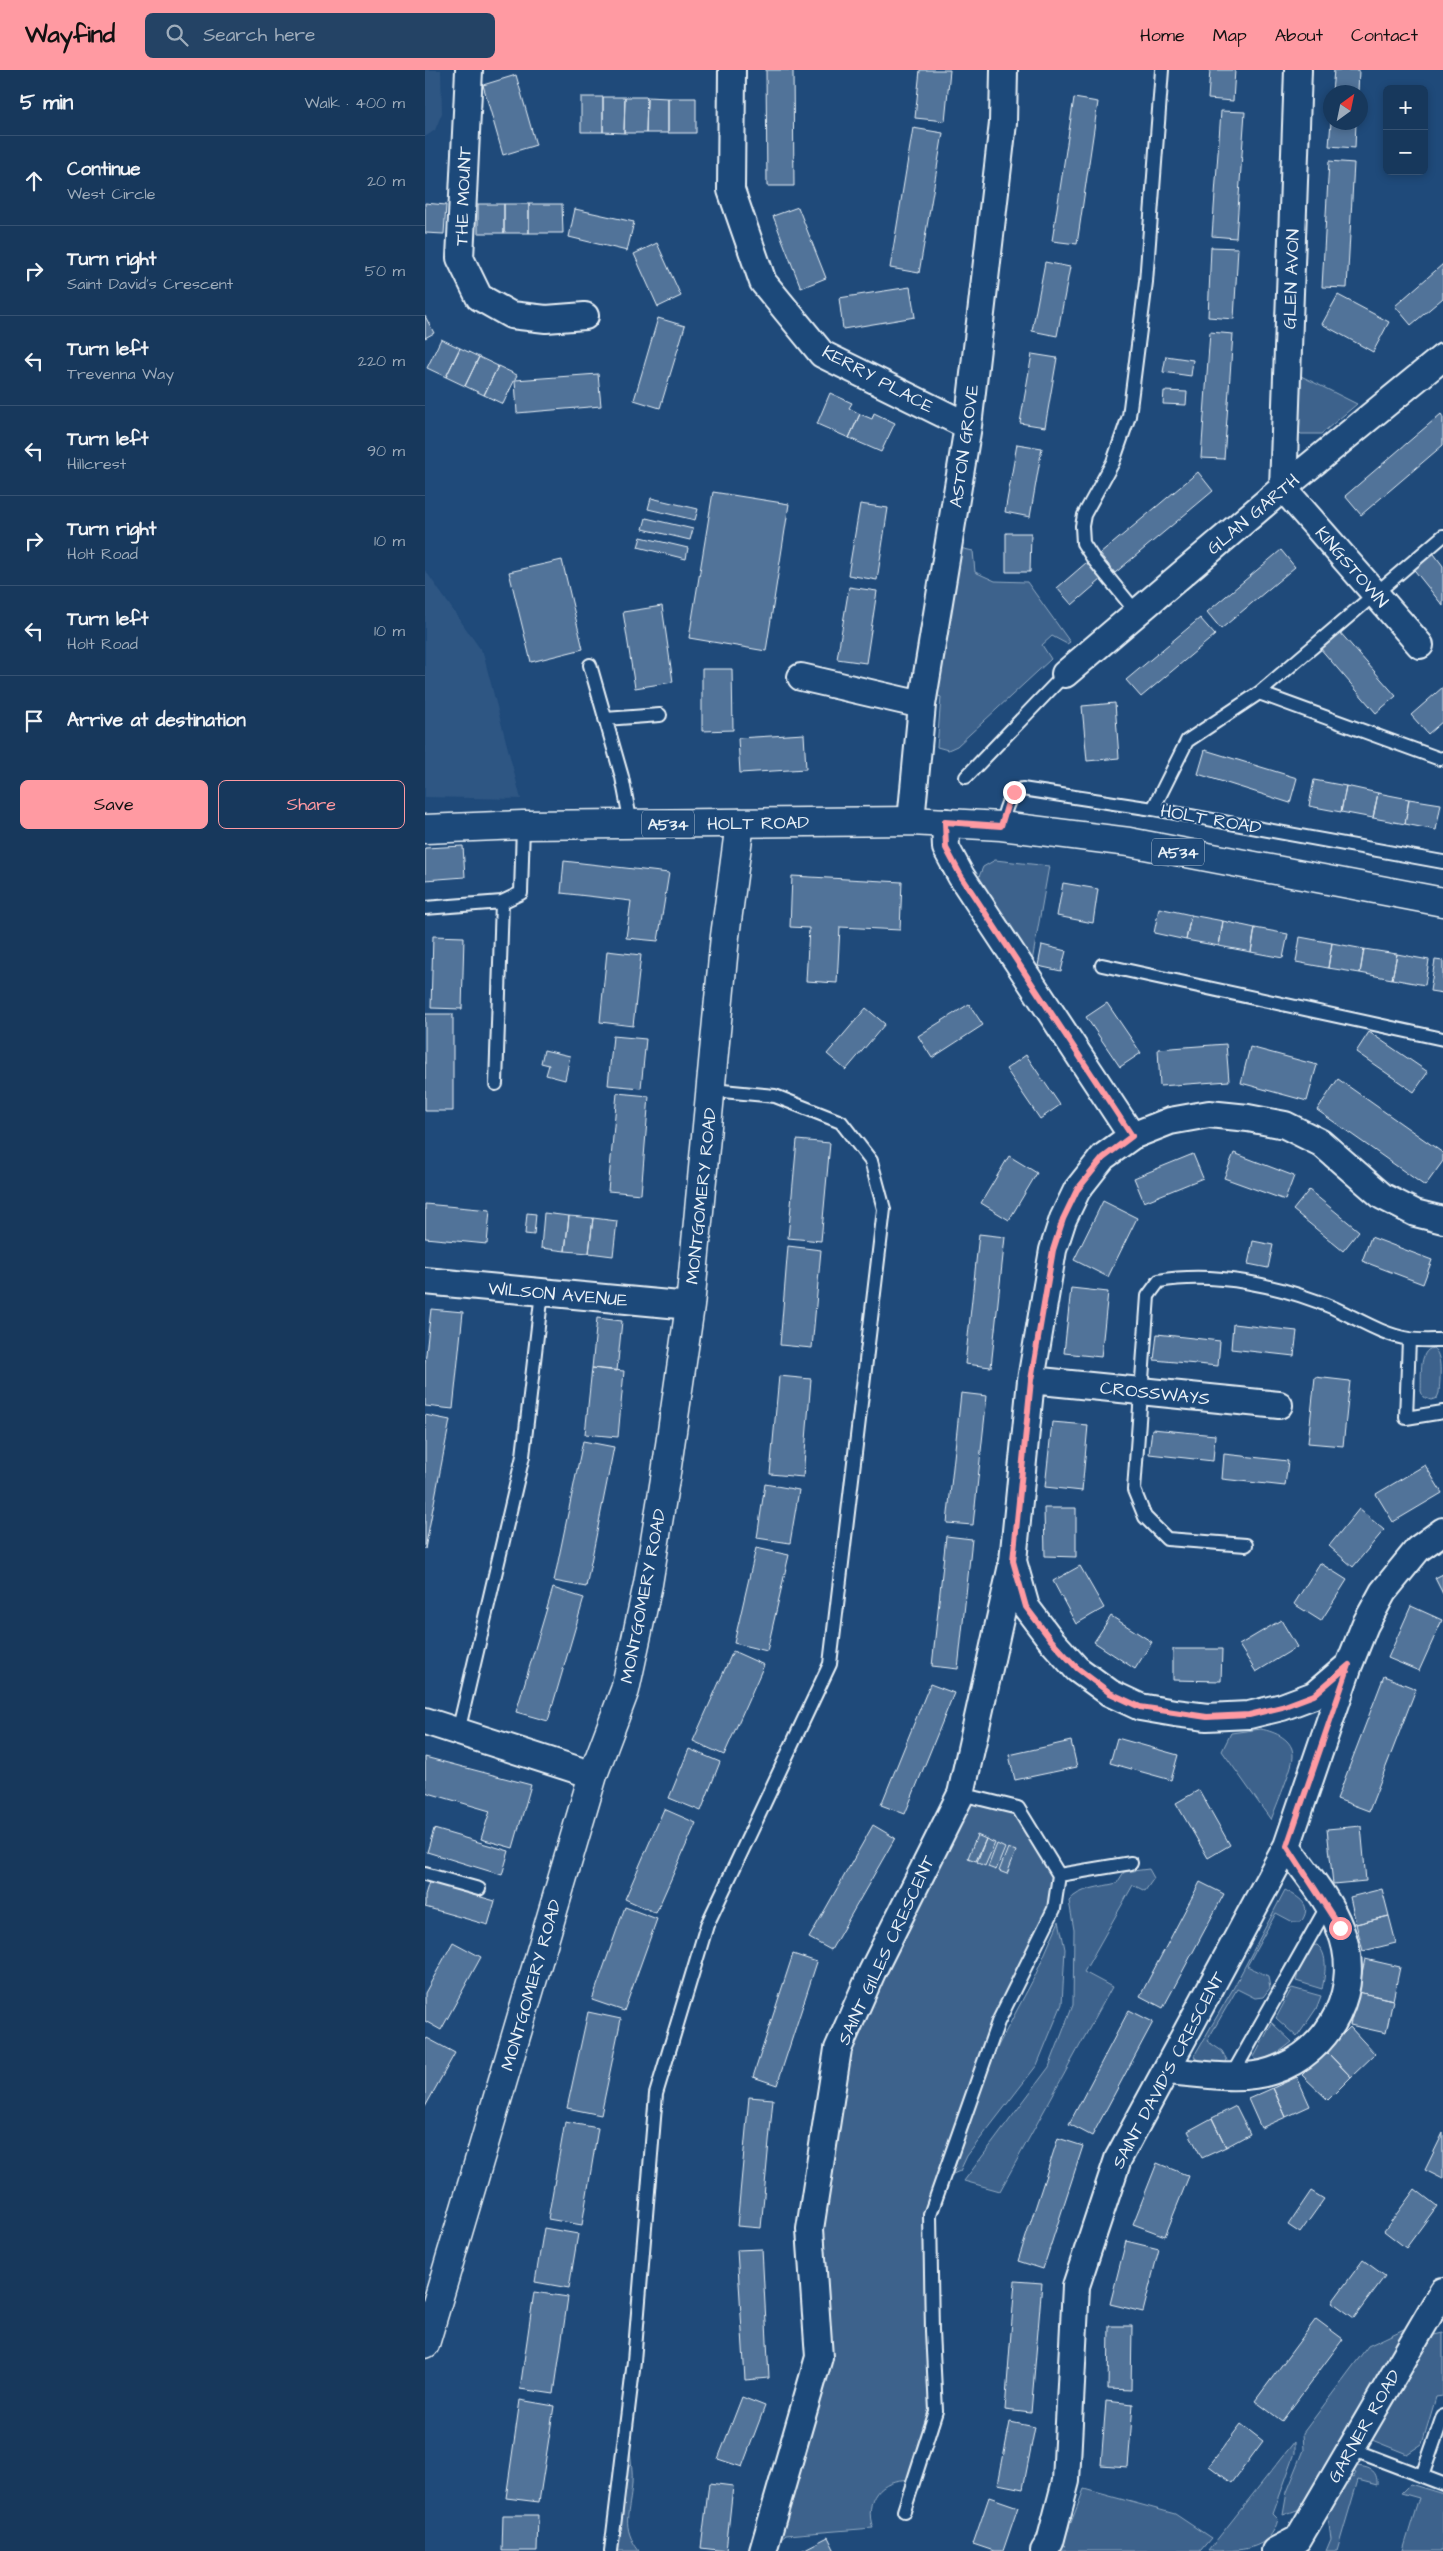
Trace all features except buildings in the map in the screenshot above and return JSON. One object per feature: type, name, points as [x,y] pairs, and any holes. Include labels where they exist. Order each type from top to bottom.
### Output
[{"type":"street","name":"THE MOUNT","points":[[469,70],[460,258],[479,297],[511,315],[545,319],[585,316]]},
{"type":"street","name":"KERRY PLACE","points":[[732,70],[731,190],[763,282],[822,354],[969,426]]},
{"type":"street","name":"ASTON GROVE","points":[[911,821],[922,705],[969,426],[1003,123],[1004,70]]},
{"type":"street","name":"GLEN AVON","points":[[1283,488],[1298,70]]},
{"type":"street","name":"GLAN GARTH","points":[[1065,674],[1283,488],[1443,357]]},
{"type":"street","name":"KINGSTOWN","points":[[1283,488],[1421,645]]},
{"type":"street","points":[[801,677],[922,705]]},
{"type":"street","name":"HOLT ROAD","points":[[425,829],[523,825],[911,821],[1001,826],[1129,842],[1443,902]]},
{"type":"street","points":[[945,822],[946,848],[961,876],[1132,1136]]},
{"type":"street","name":"MONTGOMERY ROAD","points":[[425,2344],[593,1774],[625,1690],[648,1584],[690,1306],[712,1090],[725,936],[741,823]]},
{"type":"street","points":[[1349,1665],[1314,1695],[1282,1707],[1249,1715],[1207,1717],[1140,1707],[1110,1693],[1077,1668],[1051,1640],[1026,1607],[1013,1561],[1031,1380],[1053,1250],[1063,1219],[1077,1190],[1103,1158],[1132,1136],[1170,1121],[1209,1114],[1249,1118],[1285,1126],[1321,1144],[1382,1196],[1415,1213],[1443,1220]]},
{"type":"street","name":"WILSON AVENUE","points":[[425,1281],[690,1306]]},
{"type":"street","name":"CROSSWAYS","points":[[1031,1380],[1279,1404]]},
{"type":"street","name":"SAINT DAVID'S CRESCENT","points":[[1045,2551],[1050,2542],[1066,2481],[1076,2286],[1118,2159],[1287,1846],[1349,1665],[1365,1626],[1383,1592],[1418,1549],[1443,1531]]},
{"type":"street","name":"SAINT GILES CRESCENT","points":[[763,2551],[819,2358],[810,2229],[838,2049],[872,1972],[961,1794],[1013,1561]]},
{"type":"street","points":[[425,1721],[593,1774]]},
{"type":"street","points":[[1166,2070],[1233,2075],[1272,2071],[1304,2055],[1320,2042],[1332,2026],[1343,2003],[1348,1978],[1347,1953],[1340,1928],[1328,1905],[1287,1846]]},
{"type":"street","name":"GARNER ROAD","points":[[1275,2551],[1298,2539],[1443,2291]]},
{"type":"lane","points":[[1137,613],[1093,560],[1083,543],[1082,526],[1084,515],[1113,462],[1129,416],[1146,282],[1162,70]]},
{"type":"lane","points":[[1153,809],[1187,741],[1259,693],[1443,536]]},
{"type":"lane","points":[[590,665],[621,777],[631,824]]},
{"type":"lane","points":[[966,777],[1065,674]]},
{"type":"lane","points":[[1259,693],[1440,759],[1443,758]]},
{"type":"lane","points":[[605,719],[661,715]]},
{"type":"lane","name":"HOLT ROAD","points":[[1001,826],[1009,799],[1014,792],[1022,789],[1153,809],[1443,862]]},
{"type":"lane","points":[[425,908],[502,902],[521,893],[523,825]]},
{"type":"lane","points":[[496,1084],[502,902]]},
{"type":"lane","points":[[1102,965],[1443,1039]]},
{"type":"lane","points":[[611,2551],[634,2361],[656,2094],[707,1925],[830,1664],[884,1209],[871,1161],[841,1122],[775,1096],[712,1090]]},
{"type":"lane","points":[[1246,1545],[1167,1539],[1145,1517],[1135,1490],[1148,1296],[1159,1281],[1180,1277],[1251,1282],[1333,1308],[1373,1327],[1409,1339],[1443,1340]]},
{"type":"lane","points":[[458,1732],[523,1456],[542,1292]]},
{"type":"lane","points":[[1409,1339],[1406,1418],[1443,1412]]},
{"type":"lane","points":[[904,2511],[936,2411],[931,2330],[930,2215],[998,2022],[1054,1909],[1059,1875],[1018,1808],[961,1794]]},
{"type":"lane","points":[[1059,1875],[1131,1863]]},
{"type":"lane","points":[[425,1874],[479,1889]]},
{"type":"lane","points":[[1233,2075],[1328,1905]]},
{"type":"lane","points":[[1422,2476],[1443,2416]]},
{"type":"lane","points":[[1351,2449],[1443,2484]]},
{"type":"shaded area","points":[[425,70],[441,70],[442,113],[435,130],[425,137]]},
{"type":"shaded area","points":[[1291,371],[1357,404],[1321,434],[1301,434],[1294,427]]},
{"type":"shaded area","points":[[951,546],[973,551],[975,572],[995,581],[1027,582],[1070,642],[1067,644],[1052,636],[1042,645],[1051,659],[957,746],[948,750],[937,747],[941,697],[925,691]]},
{"type":"shaded area","points":[[425,570],[483,653],[521,799],[425,797]]},
{"type":"shaded area","points":[[995,860],[1049,866],[1031,967],[978,879],[983,867]]},
{"type":"shaded area","points":[[1433,1348],[1440,1361],[1440,1374],[1439,1393],[1437,1398],[1431,1400],[1423,1397],[1421,1373],[1425,1354]]},
{"type":"shaded area","points":[[1261,1729],[1283,1737],[1290,1745],[1293,1757],[1271,1820],[1222,1751],[1231,1733]]},
{"type":"shaded area","points":[[961,1794],[1018,1808],[1059,1875],[1054,1909],[998,2022],[930,2215],[936,2411],[910,2480],[891,2482],[877,2493],[873,2500],[870,2509],[873,2528],[786,2535],[767,2551],[819,2357],[810,2229],[838,2049]]},
{"type":"shaded area","points":[[1149,1869],[1154,1878],[1145,1891],[1133,1885],[1084,1972],[1112,1987],[1000,2191],[964,2181],[1049,2067],[1073,2005],[1074,1930],[1069,1901],[1078,1893],[1117,1883],[1124,1872]]},
{"type":"shaded area","points":[[1285,1890],[1300,1899],[1305,1907],[1306,1911],[1301,1922],[1293,1922],[1276,1913],[1247,1966],[1268,1976],[1270,1988],[1263,1997],[1255,1998],[1237,1989],[1207,2041],[1222,2051],[1227,2060],[1224,2066],[1199,2063],[1194,2056],[1234,1987]]},
{"type":"shaded area","points":[[1059,1921],[1065,1949],[1062,2004],[1037,2065],[967,2156],[960,2171],[953,2174],[972,2109],[998,2046],[1035,1976]]},
{"type":"shaded area","points":[[1317,1945],[1325,1959],[1322,1989],[1296,1981],[1301,1962],[1311,1946]]},
{"type":"shaded area","points":[[1292,1988],[1321,1996],[1316,2009],[1297,2037],[1276,2018]]},
{"type":"shaded area","points":[[1272,2023],[1292,2042],[1279,2052],[1257,2062],[1254,2057]]},
{"type":"shaded area","points":[[1406,2328],[1300,2509],[1283,2515],[1287,2492],[1304,2450],[1303,2433],[1368,2346]]},
{"type":"shaded area","points":[[1443,2333],[1443,2396],[1436,2397],[1422,2444],[1407,2454],[1372,2440],[1434,2335]]},
{"type":"shaded area","points":[[1295,2441],[1295,2453],[1273,2514],[1278,2519],[1269,2538],[1252,2547],[1208,2551]]},
{"type":"shaded area","points":[[630,2449],[632,2480],[628,2526],[633,2542],[639,2551],[613,2551]]},
{"type":"shaded area","points":[[1355,2466],[1364,2467],[1374,2472],[1377,2485],[1358,2480],[1337,2551],[1326,2551],[1331,2539],[1328,2517],[1349,2476],[1353,2478],[1356,2473],[1352,2471]]},
{"type":"shaded area","points":[[1410,2484],[1443,2494],[1443,2551],[1403,2551],[1419,2498],[1401,2493]]},
{"type":"shaded area","points":[[1084,2489],[1175,2514],[1211,2538],[1200,2551],[1060,2551]]},
{"type":"route","points":[[1014,792],[1009,799],[1001,826],[945,822],[946,848],[961,876],[1132,1136],[1103,1158],[1077,1190],[1063,1219],[1053,1250],[1031,1380],[1013,1561],[1026,1607],[1051,1640],[1077,1668],[1110,1693],[1140,1707],[1207,1717],[1249,1715],[1282,1707],[1314,1695],[1349,1665],[1287,1846],[1328,1905],[1340,1928]]}]
